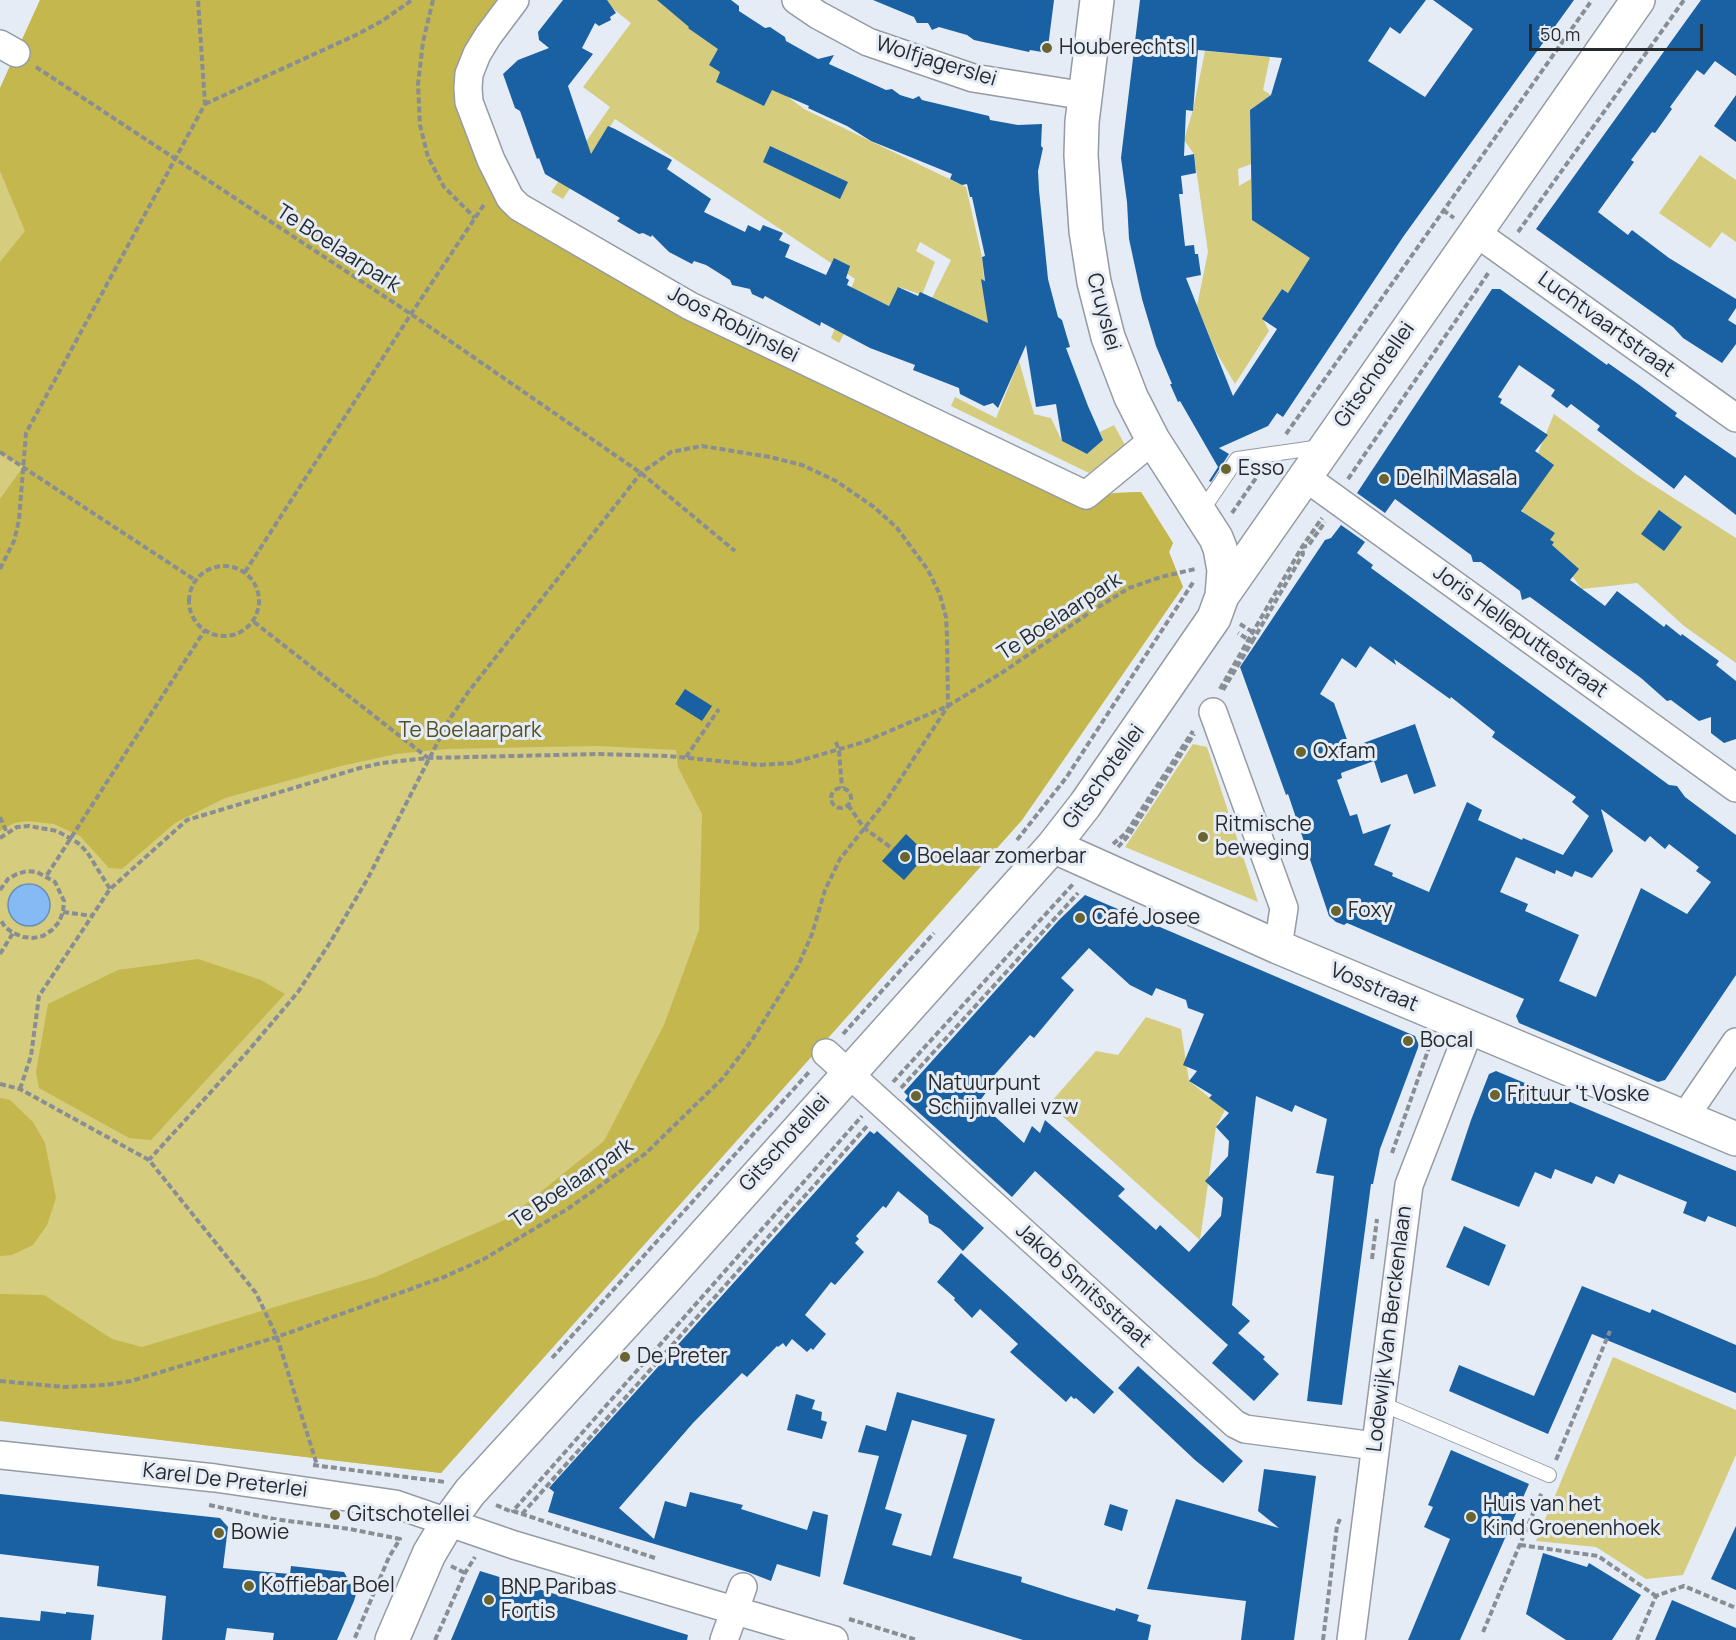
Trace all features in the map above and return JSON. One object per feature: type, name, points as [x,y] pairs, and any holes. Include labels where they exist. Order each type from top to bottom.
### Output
[{"type":"street","name":"Joos Robijnslei","points":[[515,0],[477,54],[469,74],[468,88],[469,102],[502,182],[510,198],[519,207],[690,306],[1086,495],[1153,440]]},
{"type":"street","name":"Wolfjagerslei","points":[[796,0],[818,15],[868,42],[973,78],[1086,96]]},
{"type":"street","name":"Cruyslei","points":[[1097,0],[1082,122],[1082,189],[1094,282],[1102,318],[1119,368],[1153,440],[1208,526],[1223,558],[1222,596]]},
{"type":"street","name":"Gitschotellei","points":[[392,1640],[425,1564],[448,1522],[481,1479],[666,1278],[837,1063],[1053,846],[1100,786],[1214,618],[1222,596],[1638,0]]},
{"type":"street","name":"Luchtvaartstraat","points":[[1475,232],[1736,418]]},
{"type":"street","name":"Joris Helleputtestraat","points":[[1305,477],[1736,788]]},
{"type":"street","points":[[1211,709],[1284,908],[1278,947]]},
{"type":"street","name":"Vosstraat","points":[[1053,846],[1278,947],[1736,1138]]},
{"type":"street","name":"Lodewijk Van Berckenlaan","points":[[1351,1640],[1409,1185],[1470,1028]]},
{"type":"street","points":[[1684,1118],[1736,1042]]},
{"type":"street","name":"Jakob Smitsstraat","points":[[837,1063],[1235,1424],[1245,1429],[1375,1446]]},
{"type":"street","name":"Karel De Preterlei","points":[[0,1455],[214,1478],[395,1504],[514,1545],[739,1598],[834,1640]]},
{"type":"street","points":[[724,1640],[739,1598]]},
{"type":"lane","points":[[1208,526],[1237,459],[1326,446]]},
{"type":"lane","points":[[1380,1402],[1549,1475]]},
{"type":"path","points":[[0,568],[15,541],[25,440],[32,422],[205,104],[198,0]]},
{"type":"path","points":[[205,104],[356,35],[382,21],[412,0]]},
{"type":"path","points":[[433,0],[423,42],[418,84],[420,125],[428,157],[444,187],[475,218]]},
{"type":"path","points":[[1184,599],[1194,582],[1195,568],[1208,526],[1273,454],[1592,0]]},
{"type":"path","name":"Te Boelaarpark","points":[[8,49],[411,315],[641,473],[735,551]]},
{"type":"path","points":[[244,572],[475,218],[493,191],[502,182]]},
{"type":"path","points":[[149,1160],[234,1067],[298,992],[368,878],[428,758],[449,720],[469,691],[641,473],[671,452],[702,446],[770,457],[802,465],[836,481],[874,507],[897,528],[928,570],[940,595],[946,617],[948,706]]},
{"type":"path","points":[[0,452],[195,580]]},
{"type":"path","points":[[1251,641],[1302,548],[1337,500]]},
{"type":"path","points":[[1114,851],[1129,835],[1211,709],[1303,554],[1302,548]]},
{"type":"path","points":[[217,566],[230,566],[244,572],[258,590],[259,603],[254,622],[240,632],[229,636],[216,635],[205,630],[196,622],[190,609],[189,597],[195,580],[204,572],[217,566]]},
{"type":"path","name":"Te Boelaarpark","points":[[20,1089],[31,1056],[39,996],[110,889],[180,824],[196,816],[360,768],[428,758],[599,754],[685,758],[759,765],[792,763],[864,742],[948,706],[1129,588],[1195,568]]},
{"type":"path","points":[[254,622],[428,758]]},
{"type":"path","points":[[47,875],[205,630]]},
{"type":"path","points":[[1235,631],[1251,641]]},
{"type":"path","name":"Te Boelaarpark","points":[[0,1381],[64,1387],[106,1385],[131,1381],[277,1337],[444,1277],[484,1259],[569,1208],[645,1154],[723,1078],[752,1040],[798,966],[812,934],[831,875],[840,859],[886,801],[948,706]]},
{"type":"path","points":[[685,758],[719,709]]},
{"type":"path","points":[[836,742],[839,750],[842,788]]},
{"type":"path","points":[[842,788],[848,790],[851,796],[848,805],[839,807],[831,801],[833,791],[842,788]]},
{"type":"path","points":[[848,805],[864,828],[893,849]]},
{"type":"path","points":[[0,817],[7,832]]},
{"type":"path","points":[[0,838],[17,827],[29,826],[57,831],[70,837],[91,858],[110,889]]},
{"type":"path","points":[[0,891],[8,879],[17,874],[27,871],[37,872],[47,875],[55,882],[64,901],[59,922],[43,936],[22,937],[4,927],[0,919]]},
{"type":"path","points":[[522,1514],[1078,893]]},
{"type":"path","points":[[63,912],[93,916]]},
{"type":"path","points":[[0,954],[13,933]]},
{"type":"path","points":[[0,1084],[20,1089],[149,1160],[250,1284],[277,1337],[317,1465],[441,1480]]},
{"type":"path","points":[[561,1448],[565,1452]]},
{"type":"path","points":[[203,1503],[274,1519],[350,1529],[400,1539],[389,1557],[354,1640]]},
{"type":"path","points":[[1520,1545],[1598,1556],[1656,1596]]},
{"type":"path","points":[[435,1640],[465,1573]]},
{"type":"path","points":[[1637,1640],[1656,1596],[1684,1586],[1736,1608]]},
{"type":"green space","name":"Te Boelaarpark","points":[[40,0],[470,47],[490,185],[1077,505],[1114,493],[1141,492],[1173,543],[1169,552],[1183,587],[1022,820],[441,1473],[0,1421],[0,88]]},
{"type":"green space","name":"Te Boelaarpark","points":[[40,0],[501,0],[470,47],[490,185],[1077,505],[1114,493],[1141,492],[1173,543],[1169,552],[1183,587],[1022,820],[441,1473],[0,1421],[0,1294],[44,1295],[112,1339],[142,1347],[375,1277],[507,1219],[604,1141],[664,1025],[699,930],[702,814],[678,767],[676,750],[599,746],[447,749],[396,754],[341,766],[225,798],[175,823],[122,869],[109,868],[80,836],[54,824],[27,821],[14,823],[0,831],[0,499],[23,467],[0,452],[0,262],[25,231],[0,171],[0,88]]},
{"type":"green space","points":[[602,0],[659,0],[804,109],[966,187],[982,257],[987,311],[1019,361],[931,300],[951,260],[920,242],[916,251],[935,262],[922,295],[899,287],[889,306],[866,295],[839,343],[831,338],[855,279],[615,119],[563,199],[551,192],[610,107],[583,87],[631,23]]},
{"type":"green space","points":[[1205,51],[1270,57],[1263,90],[1271,95],[1250,110],[1251,164],[1238,169],[1239,186],[1251,179],[1252,220],[1310,258],[1310,305],[1282,289],[1263,319],[1269,331],[1235,384],[1216,352],[1197,306],[1208,252],[1194,154],[1184,140],[1193,110]]},
{"type":"green space","points":[[1700,155],[1736,180],[1736,242],[1722,232],[1710,248],[1659,213]]},
{"type":"green space","points":[[1019,361],[1034,414],[1051,418],[1062,441],[1087,454],[1103,440],[1100,432],[1114,425],[1125,445],[1089,473],[951,406],[955,397],[996,418]]},
{"type":"green space","points":[[1554,414],[1636,474],[1736,538],[1736,663],[1684,626],[1637,583],[1582,589],[1517,504]]},
{"type":"green space","points":[[1193,744],[1207,747],[1258,902],[1125,847]]},
{"type":"green space","points":[[198,959],[261,980],[285,994],[151,1140],[129,1138],[39,1088],[36,1072],[48,1004],[118,970]]},
{"type":"green space","points":[[1146,1017],[1181,1029],[1189,1081],[1225,1110],[1216,1127],[1200,1240],[1049,1104],[1096,1051],[1118,1055]]},
{"type":"green space","points":[[0,1098],[10,1100],[33,1122],[45,1143],[56,1198],[47,1225],[33,1245],[12,1255],[0,1256]]},
{"type":"green space","points":[[1613,1357],[1736,1410],[1736,1455],[1683,1575],[1646,1579],[1596,1547],[1536,1541]]},
{"type":"water","points":[[29,884],[44,890],[50,905],[44,920],[29,926],[14,920],[8,905],[14,890]]},
{"type":"building","points":[[563,0],[607,0],[616,13],[610,17],[611,20],[599,26],[595,23],[582,48],[593,54],[568,86],[591,154],[608,126],[615,129],[672,160],[667,169],[711,199],[704,212],[745,232],[748,225],[760,231],[763,225],[783,233],[779,240],[790,245],[785,257],[826,275],[834,258],[850,266],[846,278],[849,280],[847,285],[889,306],[898,287],[918,296],[920,292],[988,323],[981,279],[985,281],[982,257],[985,256],[967,184],[962,185],[950,179],[952,174],[871,141],[847,126],[808,108],[809,106],[772,90],[764,106],[716,82],[720,72],[709,65],[718,49],[688,28],[657,0],[731,0],[739,6],[739,11],[765,28],[770,27],[785,37],[786,41],[818,59],[834,55],[829,64],[886,90],[892,89],[900,95],[913,99],[919,96],[922,100],[989,116],[990,120],[1018,125],[1042,124],[1041,146],[1043,148],[1038,171],[1048,279],[1058,317],[1062,320],[1070,347],[1066,348],[1103,440],[1087,454],[1062,441],[1056,404],[1036,407],[1026,345],[998,408],[993,403],[984,406],[960,394],[959,388],[913,370],[915,365],[870,348],[821,322],[820,326],[765,296],[763,299],[752,294],[750,289],[732,285],[730,280],[706,265],[694,261],[692,264],[669,252],[652,235],[651,237],[643,233],[639,234],[617,221],[620,218],[545,174],[539,158],[537,159],[520,111],[515,108],[503,74],[518,60],[549,48],[539,40],[538,32]]},
{"type":"building","points":[[873,0],[1054,0],[1048,47],[1043,47],[1042,52],[1030,50],[1029,52],[974,40],[967,35],[939,27],[932,30],[928,23],[917,23],[914,17]]},
{"type":"building","points":[[1140,0],[1426,0],[1400,34],[1390,27],[1368,61],[1425,97],[1473,29],[1433,0],[1574,0],[1403,237],[1283,417],[1277,413],[1268,426],[1219,448],[1229,454],[1211,482],[1209,481],[1218,467],[1180,401],[1178,402],[1156,346],[1142,299],[1129,239],[1121,158]],"holes":[[[1198,50],[1282,58],[1271,95],[1250,110],[1252,220],[1310,258],[1288,293],[1282,289],[1262,319],[1277,329],[1233,396],[1186,278],[1201,275],[1198,254],[1195,254],[1194,245],[1185,246],[1179,194],[1183,194],[1181,176],[1196,173],[1194,154],[1184,156],[1186,110],[1193,111]]]},
{"type":"building","points":[[1701,0],[1736,0],[1736,76],[1715,61],[1704,75],[1697,70],[1670,107],[1672,109],[1655,133],[1652,132],[1631,160],[1634,162],[1598,212],[1628,235],[1632,230],[1669,258],[1736,299],[1736,308],[1728,320],[1736,325],[1736,344],[1722,363],[1683,338],[1673,327],[1536,229]]},
{"type":"building","points":[[1736,95],[1736,142],[1714,126]]},
{"type":"building","points":[[770,146],[848,182],[840,199],[763,162]]},
{"type":"building","points":[[1492,289],[1500,289],[1607,365],[1608,363],[1677,413],[1675,416],[1736,458],[1736,515],[1685,475],[1674,489],[1597,430],[1600,426],[1571,404],[1567,408],[1551,396],[1555,390],[1519,365],[1498,397],[1502,399],[1500,403],[1548,435],[1535,451],[1554,465],[1521,511],[1555,533],[1550,540],[1554,542],[1552,545],[1579,569],[1570,580],[1605,606],[1617,591],[1664,627],[1666,624],[1719,661],[1716,665],[1736,681],[1736,739],[1724,743],[1711,733],[1711,717],[1699,721],[1671,700],[1667,701],[1641,678],[1530,597],[1522,600],[1520,591],[1481,562],[1473,562],[1471,555],[1395,499],[1385,513],[1357,493]]},
{"type":"building","points":[[1659,510],[1682,527],[1664,551],[1641,534]]},
{"type":"building","points":[[1341,525],[1365,542],[1357,553],[1373,565],[1371,568],[1669,785],[1677,786],[1685,797],[1736,835],[1736,975],[1665,1080],[1658,1082],[1519,1023],[1516,1016],[1524,999],[1347,923],[1344,925],[1336,922],[1329,916],[1288,794],[1286,795],[1240,667],[1325,540],[1331,538]],"holes":[[[1370,646],[1396,665],[1394,659],[1450,699],[1451,697],[1495,732],[1492,737],[1576,797],[1572,802],[1589,816],[1563,855],[1478,820],[1482,810],[1467,802],[1429,892],[1392,876],[1393,873],[1374,865],[1391,824],[1363,834],[1357,814],[1350,816],[1337,780],[1342,778],[1341,773],[1374,761],[1381,783],[1407,774],[1414,794],[1436,786],[1415,724],[1350,748],[1334,703],[1320,694],[1342,658],[1356,668]],[[1601,809],[1645,842],[1650,836],[1665,849],[1669,844],[1699,867],[1696,871],[1711,882],[1687,914],[1641,888],[1596,997],[1559,981],[1579,935],[1525,911],[1528,904],[1500,892],[1516,857],[1555,874],[1556,870],[1572,877],[1575,871],[1592,878],[1613,851]]]},
{"type":"building","points":[[685,689],[712,706],[702,721],[675,704]]},
{"type":"building","name":"Boelaar zomerbar","points":[[906,834],[927,854],[904,880],[882,861]]},
{"type":"building","points":[[1085,895],[1415,1036],[1419,1045],[1380,1149],[1373,1184],[1371,1184],[1342,1405],[1307,1401],[1334,1176],[1316,1173],[1327,1119],[1295,1105],[1292,1112],[1256,1096],[1232,1305],[1250,1321],[1238,1333],[1265,1357],[1263,1359],[1279,1374],[1254,1401],[1212,1363],[1228,1345],[1035,1171],[1012,1197],[905,1100],[908,1096],[904,1092],[1059,920]],"holes":[[[1089,948],[1130,985],[1152,996],[1156,988],[1186,1000],[1188,1008],[1204,1014],[1183,1065],[1197,1071],[1189,1081],[1212,1095],[1209,1098],[1229,1113],[1216,1127],[1229,1141],[1228,1156],[1205,1181],[1223,1198],[1221,1216],[1189,1252],[1160,1225],[1156,1230],[1118,1196],[1125,1189],[1045,1120],[1040,1133],[1032,1126],[1024,1143],[979,1102],[990,1087],[990,1080],[1030,1035],[1034,1038],[1074,990],[1061,978]]]},
{"type":"building","points":[[1496,1071],[1736,1171],[1736,1227],[1708,1216],[1705,1222],[1683,1213],[1687,1202],[1619,1174],[1614,1184],[1596,1176],[1592,1184],[1555,1169],[1551,1179],[1535,1172],[1519,1207],[1451,1180],[1489,1074]]},
{"type":"building","points":[[870,1131],[874,1134],[877,1131],[984,1228],[963,1251],[940,1229],[929,1223],[928,1216],[898,1191],[886,1208],[883,1206],[856,1236],[859,1239],[855,1243],[864,1252],[835,1285],[831,1282],[805,1315],[826,1334],[813,1350],[811,1348],[807,1352],[792,1339],[786,1347],[783,1343],[777,1346],[747,1377],[742,1373],[693,1423],[619,1508],[654,1539],[665,1501],[686,1507],[690,1492],[743,1505],[741,1509],[807,1530],[813,1511],[828,1515],[820,1577],[777,1564],[771,1581],[548,1512],[554,1492],[549,1488]]},
{"type":"building","points":[[1464,1226],[1506,1245],[1489,1286],[1446,1267]]},
{"type":"building","points":[[961,1253],[1114,1392],[1094,1414],[1076,1398],[1071,1396],[1066,1402],[1010,1352],[1018,1344],[980,1309],[972,1318],[937,1282]]},
{"type":"building","points":[[1582,1286],[1650,1313],[1652,1309],[1736,1345],[1736,1393],[1592,1334],[1548,1434],[1449,1391],[1459,1365],[1534,1396]]},
{"type":"building","points":[[1138,1366],[1243,1461],[1223,1483],[1118,1388]]},
{"type":"building","points":[[897,1392],[995,1419],[953,1558],[1022,1577],[1021,1582],[1068,1597],[1115,1611],[1116,1608],[1139,1615],[1137,1621],[1151,1625],[1148,1640],[1023,1640],[843,1584],[879,1456],[858,1452],[866,1425],[886,1431]],"holes":[[[912,1420],[967,1435],[931,1556],[892,1545],[902,1514],[885,1509]]]},
{"type":"building","points":[[796,1394],[815,1400],[812,1409],[822,1412],[821,1420],[827,1422],[822,1439],[787,1430]]},
{"type":"building","name":"Huis van het Kind Groenenhoek","points":[[1451,1450],[1529,1484],[1460,1640],[1408,1640],[1450,1539],[1424,1527],[1433,1507],[1428,1505]]},
{"type":"building","points":[[1264,1469],[1316,1476],[1294,1640],[1241,1640],[1246,1601],[1147,1589],[1176,1499],[1279,1528],[1258,1511]]},
{"type":"building","points":[[0,1494],[220,1518],[228,1527],[223,1568],[290,1574],[291,1566],[344,1572],[356,1594],[354,1601],[337,1640],[273,1640],[274,1633],[227,1628],[225,1640],[162,1640],[166,1596],[97,1586],[99,1566],[0,1554]]},
{"type":"building","points":[[1110,1504],[1128,1510],[1122,1531],[1104,1525]]},
{"type":"building","points":[[1736,1526],[1736,1590],[1711,1579]]},
{"type":"building","points":[[1543,1553],[1587,1567],[1589,1563],[1641,1595],[1612,1640],[1566,1640],[1526,1614]]},
{"type":"building","points":[[480,1571],[688,1635],[687,1640],[451,1640]]},
{"type":"building","points":[[1672,1600],[1736,1628],[1736,1640],[1655,1640]]},
{"type":"building","points":[[41,1611],[94,1615],[91,1640],[0,1640],[0,1617],[40,1621]]},
{"type":"place","name":"Houberechts I","points":[[1047,48]]},
{"type":"place","name":"Esso","points":[[1226,469]]},
{"type":"place","name":"Delhi Masala","points":[[1384,479]]},
{"type":"place","name":"Oxfam","points":[[1301,752]]},
{"type":"place","name":"Ritmische beweging","points":[[1203,837]]},
{"type":"place","name":"Boelaar zomerbar","points":[[905,857]]},
{"type":"place","name":"Foxy","points":[[1336,911]]},
{"type":"place","name":"Café Josee","points":[[1080,918]]},
{"type":"place","name":"Bocal","points":[[1408,1041]]},
{"type":"place","name":"Frituur 't Voske","points":[[1495,1095]]},
{"type":"place","name":"Natuurpunt Schijnvallei vzw","points":[[916,1096]]},
{"type":"place","name":"De Preter","points":[[625,1357]]},
{"type":"place","name":"Gitschotellei","points":[[335,1515]]},
{"type":"place","name":"Huis van het Kind Groenenhoek","points":[[1471,1517]]},
{"type":"place","name":"Bowie","points":[[219,1533]]},
{"type":"place","name":"Koffiebar Boel","points":[[249,1586]]},
{"type":"place","name":"BNP Paribas Fortis","points":[[489,1600]]}]
